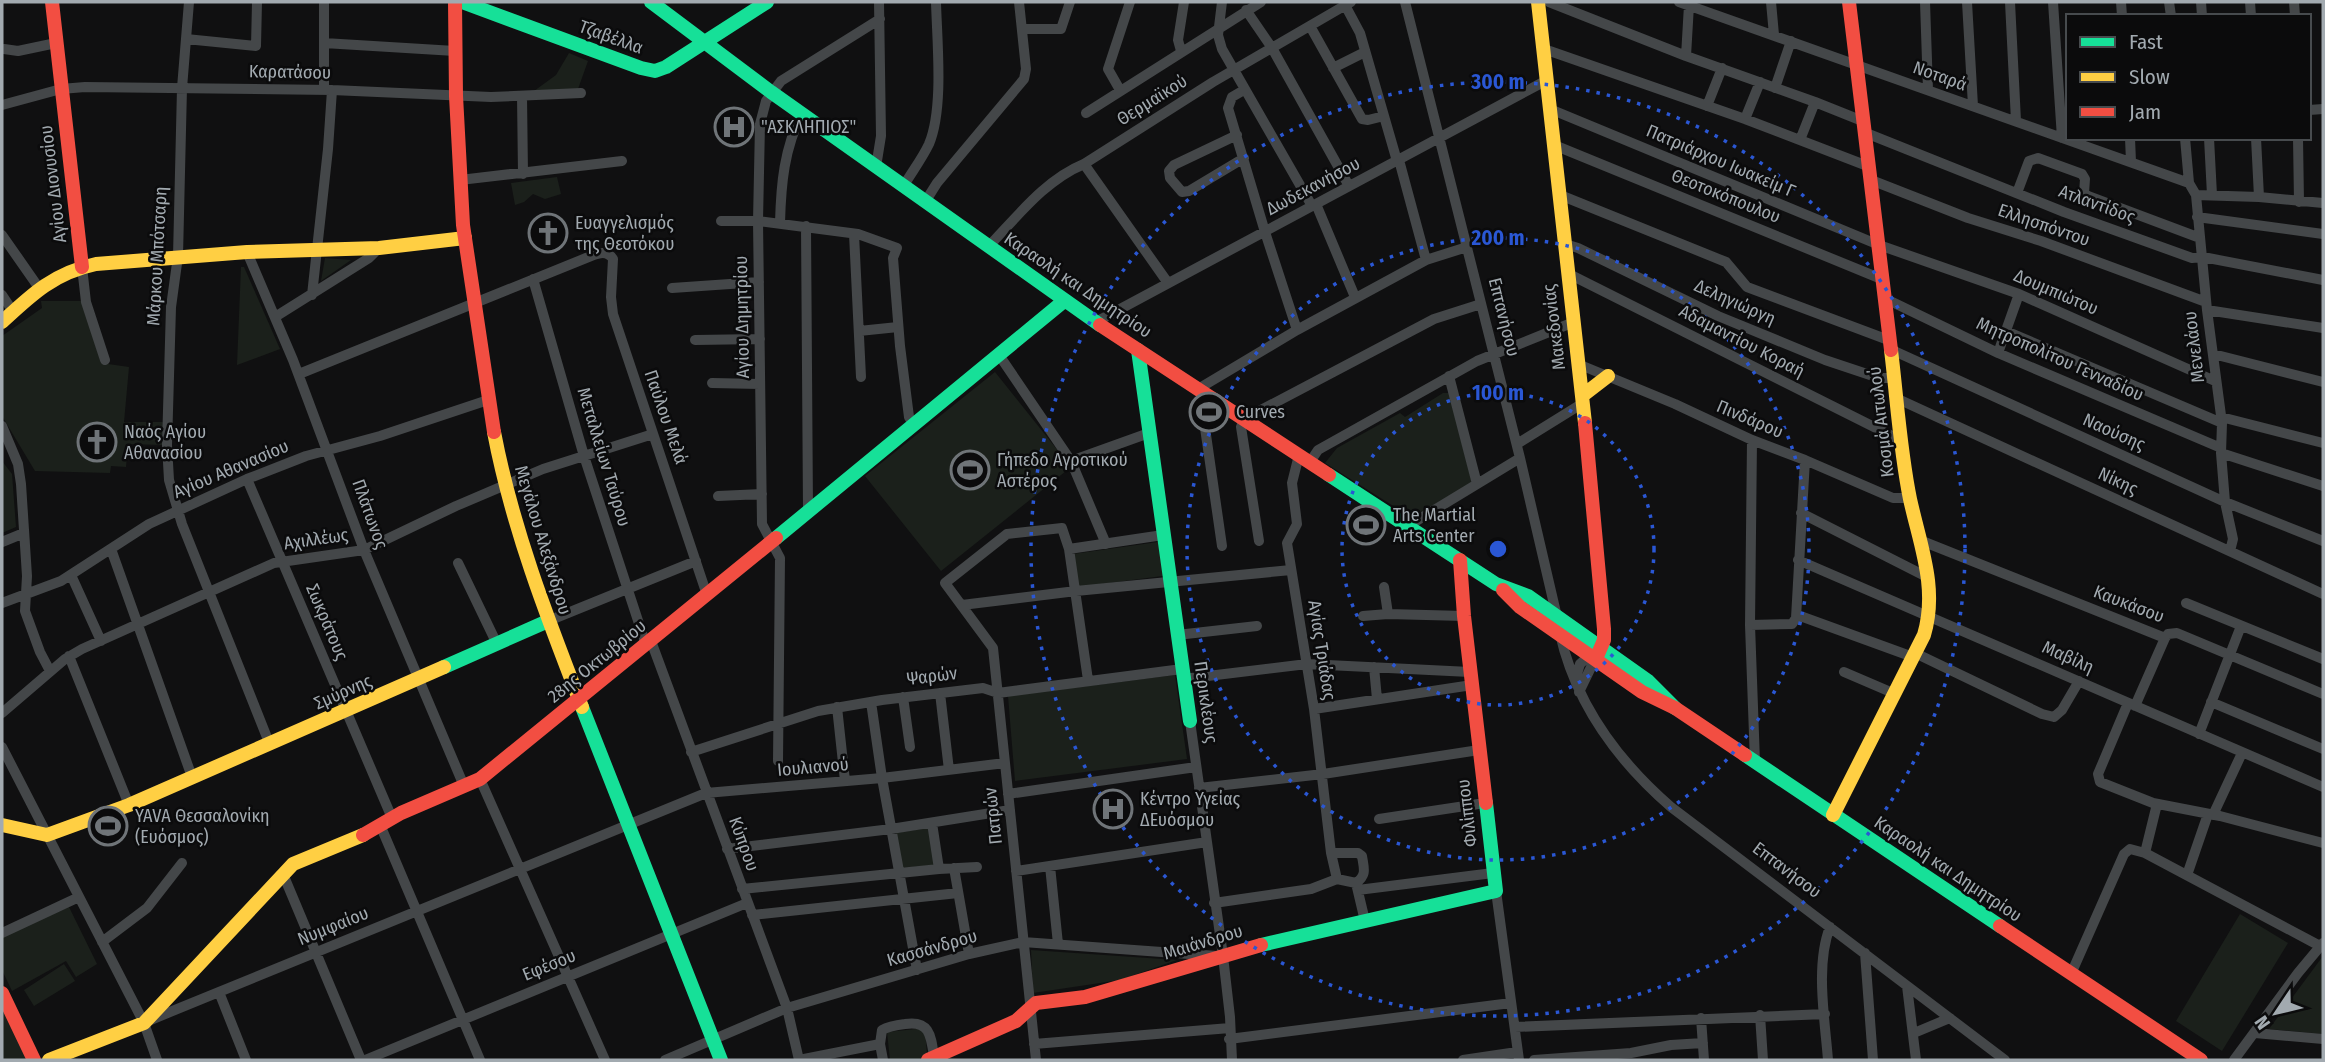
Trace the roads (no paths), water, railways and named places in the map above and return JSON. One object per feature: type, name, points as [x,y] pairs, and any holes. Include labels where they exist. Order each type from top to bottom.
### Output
[{"type":"street","name":"Αγίου Διονυσίου","points":[[52,2],[86,302],[105,360]]},
{"type":"street","name":"Μάρκου Μπότσαρη","points":[[188,2],[182,88],[178,256],[171,307],[167,445],[169,480],[177,511],[270,745]]},
{"type":"street","points":[[186,39],[256,46],[257,2]]},
{"type":"street","points":[[312,295],[328,149],[324,2]]},
{"type":"street","name":"Μεγάλου Αλεξάνδρου","points":[[455,2],[456,96],[465,238],[488,400],[504,485],[548,621],[721,1060]]},
{"type":"street","name":"Τζαβέλλα","points":[[462,2],[650,71],[663,69],[766,2]]},
{"type":"street","name":"Καραολή και Δημητρίου","points":[[651,2],[771,92],[1064,302],[1496,584],[1520,607],[1560,635],[1648,681],[1675,708],[2201,1060]]},
{"type":"street","points":[[876,167],[881,136],[879,2]]},
{"type":"street","points":[[903,187],[927,147],[934,126],[937,87],[936,2]]},
{"type":"street","points":[[925,202],[1024,79],[1026,69],[1019,2]]},
{"type":"street","points":[[1022,29],[1062,29],[1070,2]]},
{"type":"street","points":[[1120,90],[1108,69],[1130,2]]},
{"type":"street","points":[[1181,51],[1178,40],[1184,2]]},
{"type":"street","points":[[1222,2],[1220,44],[1244,90],[1314,205],[1355,297]]},
{"type":"street","points":[[1086,113],[1261,2]]},
{"type":"street","name":"Επτανήσου","points":[[1405,2],[1517,444],[1560,635],[1577,687],[1614,749],[1646,785],[1671,807],[2004,1060]]},
{"type":"street","name":"Μακεδονίας","points":[[1538,2],[1574,323],[1604,629],[1595,654]]},
{"type":"street","name":"Ατλαντίδος","points":[[1549,2],[1686,57],[1815,102],[1865,128],[2017,193],[2192,258],[2203,257],[2323,280]]},
{"type":"street","points":[[1714,2],[1715,14]]},
{"type":"street","points":[[1771,2],[1774,36]]},
{"type":"street","name":"Κοσμά Αιτωλού","points":[[1833,815],[1924,635],[1928,618],[1929,578],[1910,498],[1902,441],[1849,2]]},
{"type":"street","points":[[1925,2],[1928,90]]},
{"type":"street","points":[[1967,2],[1973,106]]},
{"type":"street","points":[[2010,2],[2016,121]]},
{"type":"street","points":[[2053,2],[2062,138]]},
{"type":"street","points":[[1348,4],[1398,160],[1426,260]]},
{"type":"street","name":"Θερμαϊκού","points":[[988,247],[1049,184],[1065,172],[1084,164],[1233,70],[1348,4]]},
{"type":"street","points":[[1684,4],[1686,57]]},
{"type":"street","name":"Νοταρά","points":[[1684,4],[2066,139]]},
{"type":"street","points":[[1246,10],[1272,48],[1349,186]]},
{"type":"street","points":[[771,92],[785,78],[880,19]]},
{"type":"street","points":[[1310,26],[1362,119],[1384,116]]},
{"type":"street","points":[[1775,88],[1791,41]]},
{"type":"street","points":[[2,48],[18,51],[55,43]]},
{"type":"street","points":[[324,43],[455,51]]},
{"type":"street","name":"Ελλησπόντου","points":[[1544,49],[1800,140],[1968,218],[2041,241],[2207,306],[2323,328]]},
{"type":"street","points":[[1333,68],[1365,52]]},
{"type":"street","points":[[1707,106],[1722,68]]},
{"type":"street","name":"Δωδεκανήσου","points":[[1096,322],[1547,80]]},
{"type":"street","points":[[1745,119],[1760,82]]},
{"type":"street","name":"Καρατάσου","points":[[2,105],[61,89],[328,90],[456,96],[580,93]]},
{"type":"street","points":[[1244,90],[1228,102],[1265,232],[1297,330]]},
{"type":"street","name":"Αγίου Δημητρίου","points":[[771,92],[761,118],[758,221],[762,524],[780,558],[778,761]]},
{"type":"street","points":[[522,96],[523,174]]},
{"type":"street","points":[[1800,140],[1815,102]]},
{"type":"street","name":"Πατριάρχου Ιωακείμ Γ","points":[[1550,109],[1879,245]]},
{"type":"street","points":[[780,223],[782,174],[791,136],[802,113]]},
{"type":"street","points":[[1237,135],[1174,164],[1169,170],[1170,178],[1182,192],[1189,191],[1244,158]]},
{"type":"street","name":"Νοταρά","points":[[2068,140],[2189,183]]},
{"type":"street","points":[[2130,140],[2131,162]]},
{"type":"street","name":"Μενελάου","points":[[2185,140],[2189,183],[2196,195],[2221,420],[2225,502],[2233,539],[2230,551]]},
{"type":"street","points":[[2209,140],[2212,195]]},
{"type":"street","points":[[2256,140],[2259,197]]},
{"type":"street","points":[[2298,140],[2299,202]]},
{"type":"street","name":"Θεοτοκόπουλου","points":[[1554,145],[1884,280]]},
{"type":"street","points":[[2017,193],[2029,161],[2038,158],[2082,174],[2085,179],[2084,193],[2088,196],[2200,238]]},
{"type":"street","points":[[460,180],[622,161]]},
{"type":"street","points":[[1084,164],[1168,283]]},
{"type":"street","name":"Ναούσης","points":[[1560,195],[1726,262],[1747,287],[1892,345],[2225,502],[2323,541]]},
{"type":"street","points":[[2196,195],[2323,203]]},
{"type":"street","points":[[2197,217],[2323,234]]},
{"type":"street","points":[[721,221],[758,221],[806,226],[854,234],[897,248],[893,258],[898,327],[909,417],[914,425]]},
{"type":"street","points":[[806,226],[808,511]]},
{"type":"street","points":[[854,234],[861,377]]},
{"type":"street","points":[[2,235],[39,288]]},
{"type":"street","points":[[2,322],[39,288],[82,267],[103,263],[247,252],[379,248],[465,238]]},
{"type":"street","name":"Δεληγιώργη","points":[[1565,244],[1718,316],[1825,360],[1879,378],[1896,379]]},
{"type":"street","name":"Δουμπιώτου","points":[[1879,245],[2019,294],[2215,380]]},
{"type":"street","points":[[1222,546],[1202,407],[1202,387],[1355,297],[1426,260],[1467,247]]},
{"type":"street","points":[[275,317],[369,258],[379,248]]},
{"type":"street","name":"Πλάτωνος","points":[[247,252],[299,374],[364,550],[464,786]]},
{"type":"street","name":"Παύλου Μελά","points":[[534,279],[603,253],[613,259],[613,314],[707,594]]},
{"type":"street","name":"Αδαμαντίου Κοραή","points":[[1567,273],[1902,441]]},
{"type":"street","points":[[299,374],[534,279]]},
{"type":"street","name":"Μεταλλείων Ταύρου","points":[[534,279],[584,456],[627,588],[649,643]]},
{"type":"street","points":[[672,288],[759,282]]},
{"type":"street","points":[[1998,353],[2019,294]]},
{"type":"street","points":[[2,295],[14,313]]},
{"type":"street","name":"Μητροπολίτου Γενναδίου","points":[[1886,299],[1998,353],[2221,450],[2323,486]]},
{"type":"street","name":"28ης Οκτωβρίου","points":[[144,1023],[283,874],[300,860],[480,779],[579,701],[1064,302]]},
{"type":"street","points":[[1259,541],[1241,427],[1244,419],[1434,319],[1481,304]]},
{"type":"street","points":[[1305,459],[1477,361],[1574,323]]},
{"type":"street","points":[[859,331],[898,327]]},
{"type":"street","points":[[2006,331],[2221,420],[2323,443]]},
{"type":"street","points":[[695,340],[760,339]]},
{"type":"street","name":"Περικλέους","points":[[1138,349],[1223,956],[1232,1060]]},
{"type":"street","points":[[2213,354],[2323,382]]},
{"type":"street","points":[[999,355],[1071,461],[1106,544]]},
{"type":"street","name":"Πινδάρου","points":[[1578,364],[1893,498],[1910,498]]},
{"type":"street","points":[[1450,376],[1478,484]]},
{"type":"street","points":[[1517,444],[1582,400],[1608,376]]},
{"type":"street","points":[[712,383],[760,384]]},
{"type":"street","name":"Νίκης","points":[[1898,399],[2323,594]]},
{"type":"street","name":"Αγίου Αθανασίου","points":[[2,603],[71,576],[149,524],[247,479],[328,450],[380,436],[488,400]]},
{"type":"street","points":[[2,426],[20,472],[27,580],[26,615],[50,671]]},
{"type":"street","points":[[1071,461],[1149,433]]},
{"type":"street","name":"Αχιλλέως","points":[[2,713],[69,656],[271,565],[282,561],[364,550],[504,485],[653,434]]},
{"type":"street","points":[[1752,440],[1750,625],[1755,762]]},
{"type":"street","points":[[1408,526],[1520,458]]},
{"type":"street","name":"Αγίας Τριάδας","points":[[1305,459],[1292,483],[1297,524],[1287,543],[1314,709],[1336,879]]},
{"type":"street","points":[[1750,625],[1792,624],[1796,618],[1805,460]]},
{"type":"street","name":"Σωκράτους","points":[[247,479],[346,712],[418,912],[480,1060]]},
{"type":"street","points":[[718,496],[762,494]]},
{"type":"street","points":[[1801,513],[1929,578]]},
{"type":"street","name":"Πατρών","points":[[1035,1060],[993,648],[945,583],[1007,534],[1062,528],[1069,549]]},
{"type":"street","points":[[2,542],[24,533]]},
{"type":"street","points":[[1088,680],[1069,549],[1163,535]]},
{"type":"street","name":"Καυκάσου","points":[[1922,541],[2165,638],[2168,634],[2177,633],[2323,694]]},
{"type":"street","points":[[111,550],[192,777]]},
{"type":"street","name":"Φιλίππου","points":[[1460,560],[1493,873],[1518,1056]]},
{"type":"street","name":"Μαβίλη","points":[[1798,560],[2323,787]]},
{"type":"street","name":"Σμύρνης","points":[[47,835],[129,805],[346,712],[496,643],[696,561]]},
{"type":"street","points":[[458,563],[496,643]]},
{"type":"street","points":[[962,606],[1076,591],[1291,570]]},
{"type":"street","points":[[71,576],[101,641]]},
{"type":"street","name":"Καραολή και Δημητρίου","points":[[1496,584],[1528,596],[1557,617],[1595,654]]},
{"type":"street","points":[[1384,587],[1388,614]]},
{"type":"street","points":[[2186,603],[2323,659]]},
{"type":"street","points":[[1363,616],[1388,614],[1464,617]]},
{"type":"street","points":[[1796,618],[1803,617],[1914,655],[2042,714],[2054,717],[2062,710],[2079,681]]},
{"type":"street","points":[[2199,734],[2241,625]]},
{"type":"street","points":[[1177,635],[1257,626]]},
{"type":"street","points":[[2165,638],[2101,767],[2099,780],[2157,803],[2323,843]]},
{"type":"street","name":"Κύπρου","points":[[649,643],[787,1008],[799,1060]]},
{"type":"street","points":[[1577,687],[1578,667],[1595,654]]},
{"type":"street","points":[[69,656],[129,805]]},
{"type":"street","name":"Ψαρών","points":[[691,752],[779,722],[837,708],[983,688],[998,693],[1088,680],[1307,664],[1374,667],[1471,679]]},
{"type":"street","points":[[1374,667],[1377,699]]},
{"type":"street","points":[[1844,672],[1893,693]]},
{"type":"street","points":[[1314,709],[1471,679]]},
{"type":"street","points":[[940,693],[949,770]]},
{"type":"street","points":[[903,697],[910,747]]},
{"type":"street","points":[[871,702],[917,970]]},
{"type":"street","points":[[2211,702],[2323,749]]},
{"type":"street","points":[[837,708],[845,782]]},
{"type":"street","points":[[2,747],[144,1023],[157,1060]]},
{"type":"street","points":[[1199,788],[1323,774],[1479,750]]},
{"type":"street","points":[[2187,875],[2211,815],[2242,753]]},
{"type":"street","name":"Ιουλιανού","points":[[629,824],[706,793],[845,782],[1005,763]]},
{"type":"street","points":[[1008,794],[1196,766]]},
{"type":"street","points":[[480,779],[605,1060]]},
{"type":"street","points":[[1379,819],[1485,803]]},
{"type":"street","points":[[2145,853],[2157,803]]},
{"type":"street","points":[[727,849],[891,829],[1010,810]]},
{"type":"street","points":[[932,823],[939,869]]},
{"type":"street","name":"Νυμφαίου","points":[[49,1060],[629,824]]},
{"type":"street","points":[[2,825],[47,835]]},
{"type":"street","points":[[1016,870],[1207,842]]},
{"type":"street","points":[[2071,974],[2124,854],[2130,849],[2145,853],[2322,945],[2234,1060]]},
{"type":"street","points":[[1331,853],[1358,853],[1362,856],[1365,873],[1357,886]]},
{"type":"street","points":[[102,942],[147,908],[182,863]]},
{"type":"street","points":[[1050,866],[1058,944]]},
{"type":"street","points":[[954,867],[969,954]]},
{"type":"street","points":[[742,889],[954,867],[977,867]]},
{"type":"street","points":[[1214,903],[1311,889],[1336,879],[1357,886],[1493,873]]},
{"type":"street","points":[[283,874],[363,1060]]},
{"type":"street","points":[[1357,886],[1366,921]]},
{"type":"street","name":"Μαιάνδρου","points":[[880,1044],[882,1030],[887,1027],[917,1022],[927,1029],[931,1059],[1016,1021],[1043,1001],[1084,997],[1223,956],[1496,891]]},
{"type":"street","points":[[752,915],[958,893]]},
{"type":"street","points":[[2,933],[79,897]]},
{"type":"street","name":"Εφέσου","points":[[363,1060],[747,903]]},
{"type":"street","points":[[1828,1060],[1824,951],[1830,927]]},
{"type":"street","name":"Κασσάνδρου","points":[[665,1060],[787,1008],[969,954],[1023,942],[1223,956]]},
{"type":"street","points":[[1865,953],[1873,1060]]},
{"type":"street","points":[[1907,986],[1916,1060]]},
{"type":"street","points":[[219,992],[246,1060]]},
{"type":"street","points":[[2,993],[34,1060]]},
{"type":"street","points":[[1034,1044],[1229,1034],[1511,1003]]},
{"type":"street","points":[[1515,1027],[1825,1014]]},
{"type":"street","points":[[1760,1016],[1763,1060]]},
{"type":"street","points":[[1701,1018],[1704,1060]]},
{"type":"street","points":[[1914,1033],[1950,1018]]},
{"type":"street","points":[[2255,1033],[2323,1039]]},
{"type":"street","points":[[1534,1060],[1631,1053],[1671,1045],[1703,1043]]},
{"type":"street","points":[[799,1060],[880,1044],[883,1060]]},
{"type":"street","points":[[1463,1060],[1518,1056]]},
{"type":"place","name":"\"ΑΣΚΛΗΠΙΟΣ\"","points":[[734,127]]},
{"type":"place","name":"Ευαγγελισμός της Θεοτόκου","points":[[548,233]]},
{"type":"place","name":"Curves","points":[[1209,412]]},
{"type":"place","name":"Ναός Αγίου Αθανασίου","points":[[97,442]]},
{"type":"place","name":"Γήπεδο Αγροτικού Αστέρος","points":[[970,470]]},
{"type":"place","name":"The Martial Arts Center","points":[[1366,525]]},
{"type":"place","name":"Κέντρο Υγείας ΔΕυόσμου","points":[[1113,809]]},
{"type":"place","name":"YAVA Θεσσαλονίκη (Ευόσμος)","points":[[108,826]]}]
